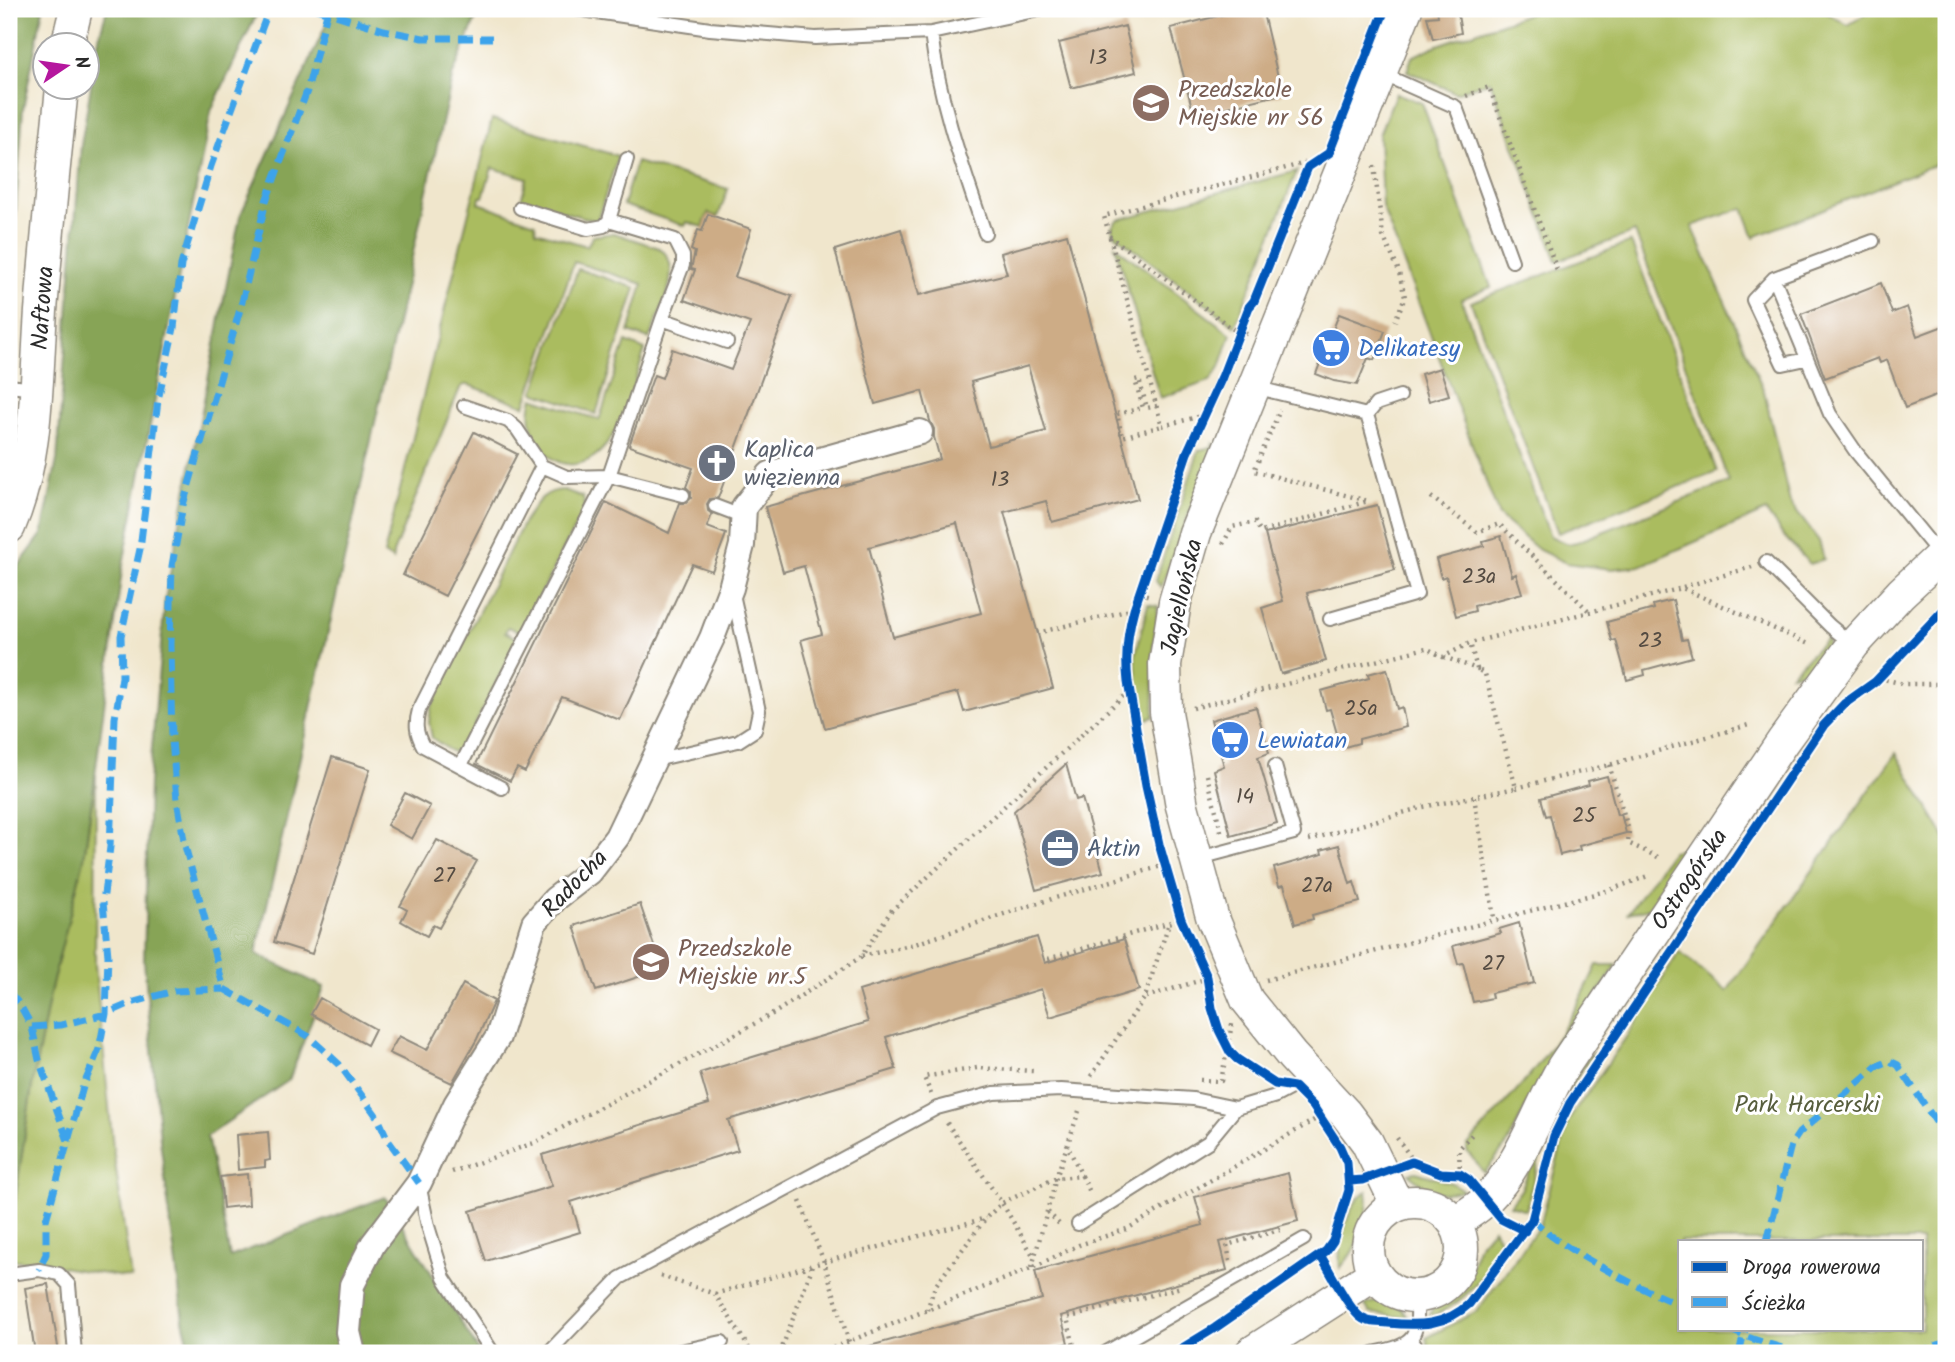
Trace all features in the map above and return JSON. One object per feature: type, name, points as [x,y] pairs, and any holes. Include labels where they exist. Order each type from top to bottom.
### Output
[{"type":"street","points":[[70,32],[76,9]]},
{"type":"street","name":"Jagiellońska","points":[[1397,1204],[1367,1142],[1247,1000],[1212,916],[1211,855],[1182,806],[1166,712],[1166,664],[1175,602],[1195,533],[1268,391],[1380,72],[1406,9]]},
{"type":"street","name":"Naftowa","points":[[9,527],[19,502],[31,450],[22,388],[48,214],[60,102]]},
{"type":"street","name":"Radocha","points":[[353,1353],[348,1332],[352,1285],[373,1244],[419,1183],[456,1104],[498,1037],[534,923],[555,898],[590,872],[617,837],[712,638],[732,588],[741,545],[744,507],[770,474],[920,432]]},
{"type":"street","name":"Ostrogórska","points":[[1455,1223],[1485,1201],[1500,1182],[1521,1149],[1546,1096],[1582,1038],[1783,741],[1853,645],[1943,553]]},
{"type":"street","points":[[1413,1201],[1429,1203],[1444,1211],[1455,1223],[1461,1236],[1460,1264],[1453,1276],[1437,1290],[1417,1296],[1405,1295],[1393,1291],[1374,1273],[1368,1258],[1368,1242],[1373,1226],[1383,1213],[1397,1204],[1413,1201]]},
{"type":"street","points":[[1251,1353],[1374,1273]]},
{"type":"lane","points":[[576,9],[710,29],[815,38],[930,33],[1043,9]]},
{"type":"lane","points":[[930,33],[961,161],[985,233]]},
{"type":"lane","points":[[1380,72],[1456,107],[1512,261]]},
{"type":"lane","points":[[520,208],[588,229],[604,226],[627,159]]},
{"type":"lane","points":[[461,765],[609,476],[683,265],[680,246],[675,240],[608,220]]},
{"type":"lane","points":[[1806,359],[1783,364],[1753,300],[1774,278],[1873,241]]},
{"type":"lane","points":[[1774,278],[1830,414],[1856,452],[1943,553]]},
{"type":"lane","points":[[662,319],[727,342]]},
{"type":"lane","points":[[1268,391],[1367,415]]},
{"type":"lane","points":[[1367,415],[1376,404],[1400,396]]},
{"type":"lane","points":[[464,406],[508,421],[517,429],[542,466],[567,477],[609,476],[683,495]]},
{"type":"lane","points":[[1330,620],[1417,594],[1367,415]]},
{"type":"lane","points":[[502,788],[423,746],[415,722],[542,466]]},
{"type":"lane","points":[[715,506],[744,517]]},
{"type":"lane","points":[[1766,562],[1830,626],[1853,645]]},
{"type":"lane","points":[[655,760],[738,741],[755,730],[759,711],[732,588]]},
{"type":"lane","points":[[1211,855],[1294,833],[1275,766]]},
{"type":"lane","points":[[548,1353],[620,1278],[937,1108],[993,1093],[1085,1091],[1193,1099],[1236,1108],[1276,1096],[1311,1077]]},
{"type":"lane","points":[[1078,1224],[1208,1142],[1236,1108]]},
{"type":"lane","points":[[419,1183],[428,1226],[444,1279],[493,1353]]},
{"type":"lane","points":[[1105,1353],[1304,1239]]},
{"type":"lane","points":[[9,1274],[39,1270],[59,1274],[69,1285],[75,1353]]},
{"type":"lane","points":[[1373,1353],[1405,1345],[1411,1340],[1418,1326],[1417,1296]]},
{"type":"lane","points":[[1411,1340],[1421,1353]]},
{"type":"lane","points":[[671,1353],[722,1342]]},
{"type":"path","points":[[1458,98],[1489,87],[1558,270]]},
{"type":"path","points":[[1373,154],[1381,228],[1398,269],[1405,297],[1395,321]]},
{"type":"path","points":[[1162,426],[1104,216],[1305,163],[1310,164]]},
{"type":"path","points":[[1109,236],[1239,332]]},
{"type":"path","points":[[1157,406],[1147,408],[1139,379],[1135,380],[1143,408],[1117,414],[1122,437],[1205,415]]},
{"type":"path","points":[[1221,546],[1232,527],[1255,522],[1261,532],[1368,501],[1254,471],[1279,410],[1268,391]]},
{"type":"path","points":[[1431,497],[1476,532],[1499,524],[1591,612]]},
{"type":"path","points":[[1443,657],[1470,643],[1682,588],[1766,562]]},
{"type":"path","points":[[1682,588],[1811,645]]},
{"type":"path","points":[[1038,633],[1134,609]]},
{"type":"path","points":[[1470,643],[1477,669]]},
{"type":"path","points":[[1189,698],[1188,709],[1426,648],[1485,674],[1516,788]]},
{"type":"path","points":[[1879,678],[1904,684],[1946,684]]},
{"type":"path","points":[[861,957],[891,911],[1129,691]]},
{"type":"path","points":[[1294,833],[1302,842],[1423,807],[1609,765],[1752,724]]},
{"type":"path","points":[[1609,765],[1629,831],[1628,843],[1660,858]]},
{"type":"path","points":[[1206,770],[1211,855]]},
{"type":"path","points":[[1474,797],[1494,918]]},
{"type":"path","points":[[419,1183],[534,1143],[776,1012],[861,957],[915,944],[1165,865]]},
{"type":"path","points":[[1265,980],[1494,918],[1610,890],[1648,876]]},
{"type":"path","points":[[1048,958],[1181,919]]},
{"type":"path","points":[[1032,1268],[1056,1178],[1085,1091],[1092,1074],[1145,997],[1169,923]]},
{"type":"path","points":[[1145,997],[1207,977],[1208,988]]},
{"type":"path","points":[[1195,1080],[1220,1081],[1234,1016]]},
{"type":"path","points":[[1219,1030],[1237,1059]]},
{"type":"path","points":[[1034,1257],[1002,1203],[937,1108],[924,1077],[977,1068],[1041,1071]]},
{"type":"path","points":[[1079,1073],[1105,1074]]},
{"type":"path","points":[[1460,1174],[1459,1149],[1474,1132]]},
{"type":"path","points":[[926,1311],[934,1286],[986,1218],[1002,1203],[1056,1178],[1082,1176],[1067,1146]]},
{"type":"path","points":[[794,1185],[824,1262],[849,1342]]},
{"type":"path","points":[[637,1268],[715,1294],[986,1218]]},
{"type":"path","points":[[1233,1273],[1227,1245],[1279,1230],[1304,1239]]},
{"type":"path","points":[[780,1353],[813,1265]]},
{"type":"path","points":[[1049,1353],[1074,1346],[1067,1318],[1182,1287]]},
{"type":"path","points":[[715,1294],[752,1353]]},
{"type":"green space","points":[[9,9],[43,9],[38,32],[32,32],[32,64],[23,109],[9,307]]},
{"type":"green space","points":[[107,9],[259,9],[211,111],[122,570],[84,859],[52,984],[32,1086],[9,1241],[9,579],[42,534],[57,460],[81,145],[88,102],[102,102],[100,32]]},
{"type":"green space","points":[[333,9],[480,9],[453,74],[256,954],[324,987],[289,1080],[207,1136],[230,1257],[385,1197],[480,1353],[191,1353],[183,1320],[160,1140],[144,961],[149,782],[165,599],[240,216]]},
{"type":"green space","points":[[1542,9],[1820,9],[1848,25],[1874,9],[1946,9],[1946,160],[1754,237],[1743,208],[1692,226],[1764,391],[1790,503],[1819,541],[1824,559],[1810,564],[1782,534],[1766,511],[1640,566],[1611,569],[1566,563],[1539,550],[1499,516],[1382,206],[1379,135],[1396,93],[1422,103],[1491,287],[1461,299],[1550,536],[1567,544],[1577,542],[1729,482],[1635,232],[1557,261],[1490,81],[1456,93],[1407,71],[1412,57],[1435,46]]},
{"type":"green space","points":[[492,119],[618,156],[597,221],[521,200],[527,178],[492,168],[479,203],[535,223],[536,231],[587,246],[593,236],[614,233],[659,248],[667,256],[671,266],[671,278],[664,304],[649,339],[629,332],[643,284],[574,262],[525,406],[469,385],[460,388],[393,553],[393,560],[384,554]]},
{"type":"green space","points":[[636,162],[728,189],[718,217],[708,213],[703,227],[687,222],[685,226],[623,205]]},
{"type":"green space","points":[[1297,171],[1235,326],[1113,233],[1112,227],[1117,220]]},
{"type":"green space","points":[[1631,242],[1717,472],[1558,533],[1471,302]]},
{"type":"green space","points":[[1115,246],[1231,334],[1220,367],[1210,381],[1160,398]]},
{"type":"green space","points":[[578,269],[636,288],[596,414],[534,392]]},
{"type":"green space","points":[[626,342],[645,350],[626,407],[613,435],[595,456],[581,463],[567,464],[555,460],[544,452],[532,427],[530,413],[533,398],[599,420]]},
{"type":"green space","points":[[1213,443],[1215,445],[1161,588],[1156,581],[1159,570],[1199,450],[1212,447]]},
{"type":"green space","points":[[564,490],[583,497],[585,507],[521,633],[508,627],[505,632],[518,639],[465,745],[462,750],[452,752],[432,738],[429,722],[431,707],[525,520],[545,495]]},
{"type":"green space","points":[[1148,604],[1158,606],[1153,649],[1154,717],[1144,720],[1135,657]]},
{"type":"green space","points":[[1827,638],[1828,652],[1818,669],[1791,674]]},
{"type":"green space","name":"Park Harcerski","points":[[1896,753],[1946,839],[1946,1353],[1430,1353],[1426,1338],[1477,1311],[1540,1225],[1568,1121],[1631,1030],[1679,952],[1727,991]]},
{"type":"green space","points":[[96,774],[95,965],[113,1148],[131,1278],[9,1259],[9,1241],[32,1086],[52,984],[84,859]]},
{"type":"green space","points":[[1697,848],[1655,907],[1628,913],[1672,851]]},
{"type":"green space","points":[[1597,965],[1617,965],[1532,1094],[1508,1143],[1484,1173],[1467,1151],[1467,1146],[1552,1046],[1578,1004]]},
{"type":"green space","points":[[1594,1052],[1546,1132],[1526,1210],[1510,1205],[1521,1190],[1562,1093]]},
{"type":"green space","points":[[1416,1172],[1452,1183],[1463,1190],[1439,1193],[1427,1189],[1409,1173]]},
{"type":"green space","points":[[1367,1191],[1365,1221],[1352,1252],[1340,1268],[1340,1248],[1345,1225],[1354,1204]]},
{"type":"green space","points":[[1493,1228],[1501,1242],[1483,1276],[1452,1306],[1429,1316],[1436,1304],[1466,1279],[1479,1245]]},
{"type":"green space","points":[[1377,1301],[1396,1304],[1408,1318],[1370,1313],[1365,1305]]},
{"type":"building","points":[[1245,9],[1262,9],[1282,94],[1194,115],[1171,28]]},
{"type":"building","points":[[1437,9],[1457,9],[1461,33],[1433,39],[1427,17],[1438,16]]},
{"type":"building","points":[[1125,26],[1136,72],[1071,88],[1059,43]]},
{"type":"building","points":[[708,214],[751,229],[735,277],[792,296],[718,498],[710,499],[707,504],[708,511],[712,514],[707,527],[726,534],[712,571],[692,564],[620,720],[562,697],[525,772],[517,768],[510,781],[476,764],[606,502],[669,533],[680,503],[686,503],[691,498],[691,492],[686,487],[693,468],[629,446],[654,375],[662,378],[672,349],[731,370],[750,323],[684,300],[695,270],[691,269],[695,252],[691,250],[698,230],[702,231]]},
{"type":"building","points":[[901,229],[919,295],[1007,274],[1001,253],[1067,234],[1138,499],[1052,522],[1046,501],[1004,512],[1053,688],[964,712],[958,692],[825,728],[801,640],[822,634],[804,566],[783,572],[765,507],[940,459],[922,391],[875,404],[835,250]],"holes":[[[1028,366],[1046,431],[989,446],[971,382]],[[957,523],[981,613],[893,637],[869,547]]]},
{"type":"building","points":[[1881,283],[1892,313],[1907,307],[1917,336],[1946,325],[1946,392],[1905,408],[1887,360],[1880,363],[1878,358],[1825,378],[1801,314]]},
{"type":"building","points":[[1339,314],[1385,331],[1374,360],[1368,358],[1357,385],[1316,374]]},
{"type":"building","points":[[1440,368],[1449,395],[1429,401],[1421,374]]},
{"type":"building","points":[[474,432],[517,454],[445,596],[403,575]]},
{"type":"building","points":[[1377,505],[1395,570],[1307,593],[1326,661],[1281,674],[1262,608],[1283,601],[1265,534]]},
{"type":"building","points":[[1501,536],[1512,576],[1516,574],[1522,593],[1474,606],[1475,611],[1456,616],[1446,576],[1441,578],[1436,559],[1484,546],[1483,541]]},
{"type":"building","points":[[1673,600],[1682,640],[1687,639],[1692,657],[1644,670],[1645,675],[1627,680],[1616,640],[1612,641],[1607,622],[1654,609],[1653,605]]},
{"type":"building","points":[[1387,669],[1397,709],[1402,707],[1406,727],[1359,739],[1359,743],[1341,748],[1330,709],[1326,710],[1321,691],[1369,678],[1368,674]]},
{"type":"building","points":[[1256,707],[1269,753],[1258,757],[1277,823],[1231,836],[1214,770],[1224,766],[1211,720]]},
{"type":"building","points":[[332,757],[370,769],[312,954],[274,942]]},
{"type":"building","name":"Aktin","points":[[1066,764],[1076,800],[1082,798],[1103,872],[1036,890],[1014,811]]},
{"type":"building","points":[[1607,776],[1617,815],[1621,814],[1626,833],[1579,846],[1580,850],[1560,855],[1550,815],[1546,816],[1541,798],[1589,785],[1588,781]]},
{"type":"building","points":[[405,793],[430,806],[412,839],[387,825]]},
{"type":"building","points":[[437,840],[477,861],[439,928],[433,925],[427,936],[401,921],[407,910],[400,906]]},
{"type":"building","points":[[1339,845],[1350,884],[1354,882],[1360,902],[1312,915],[1313,919],[1295,924],[1284,885],[1279,886],[1274,868],[1322,854],[1321,850]]},
{"type":"building","points":[[640,904],[662,969],[596,991],[574,926]]},
{"type":"building","points":[[1519,923],[1534,983],[1491,993],[1492,998],[1473,1002],[1463,963],[1458,964],[1453,946],[1501,933],[1499,929]]},
{"type":"building","points":[[1037,937],[1045,963],[1124,939],[1139,990],[1050,1017],[1041,989],[886,1037],[896,1069],[728,1120],[738,1150],[571,1202],[580,1232],[486,1261],[470,1211],[552,1186],[542,1155],[709,1104],[700,1073],[868,1022],[859,991]]},
{"type":"building","points":[[463,984],[494,1001],[477,1039],[452,1083],[389,1053],[399,1036],[427,1050]]},
{"type":"building","points":[[320,998],[375,1029],[367,1045],[311,1014]]},
{"type":"building","points":[[268,1132],[270,1160],[265,1161],[265,1167],[238,1170],[236,1135]]},
{"type":"building","points":[[1288,1173],[1298,1221],[1220,1242],[1227,1270],[1061,1316],[1068,1343],[1029,1353],[866,1353],[866,1347],[1042,1299],[1035,1271],[1203,1225],[1195,1197]]},
{"type":"building","points":[[247,1174],[249,1205],[223,1208],[220,1177]]},
{"type":"building","points":[[48,1284],[59,1353],[35,1353],[25,1288]]},
{"type":"marked path","points":[[68,1141],[83,1087],[99,1049],[106,1014],[108,956],[103,902],[110,847],[115,718],[122,677],[121,636],[140,549],[158,400],[174,328],[181,265],[211,166],[269,9]]},
{"type":"marked path","points":[[316,9],[384,30],[423,38],[492,38]]},
{"type":"marked path","points":[[328,9],[307,91],[266,201],[241,306],[183,505],[172,566],[172,740],[177,800],[185,846],[224,989],[308,1036],[339,1064],[378,1118],[388,1140],[419,1183]]},
{"type":"marked path","points":[[32,1027],[61,1025],[106,1014],[131,1003],[174,991],[224,989]]},
{"type":"marked path","points":[[9,992],[32,1027],[39,1060],[68,1141],[46,1220],[46,1254],[39,1270]]},
{"type":"marked path","points":[[1767,1240],[1791,1145],[1799,1133],[1877,1066],[1890,1061],[1898,1065],[1946,1137]]},
{"type":"marked path","points":[[1532,1218],[1580,1255],[1645,1290],[1678,1304]]},
{"type":"marked path","points":[[1732,1330],[1797,1353]]},
{"type":"marked path","points":[[1739,1353],[1745,1330]]},
{"type":"marked path","points":[[1916,1353],[1946,1342]]},
{"type":"cycle path","points":[[1174,1353],[1326,1251],[1333,1241],[1349,1190],[1347,1163],[1340,1147],[1313,1106],[1294,1087],[1275,1084],[1237,1059],[1230,1052],[1219,1030],[1207,977],[1181,919],[1159,844],[1128,682],[1128,636],[1134,609],[1187,453],[1222,377],[1308,167],[1329,153],[1385,9]]},
{"type":"cycle path","points":[[1320,1255],[1348,1303],[1361,1318],[1368,1321],[1431,1323],[1451,1317],[1469,1304],[1532,1220],[1554,1136],[1570,1103],[1824,725],[1844,704],[1875,682],[1946,607]]},
{"type":"cycle path","points":[[1350,1181],[1363,1180],[1412,1162],[1441,1173],[1460,1174],[1469,1180],[1501,1219],[1525,1231]]},
{"type":"place","name":"Przedszkole Miejskie nr 56","points":[[1151,103]]},
{"type":"place","name":"Delikatesy","points":[[1331,348]]},
{"type":"place","name":"Kaplica więzienna","points":[[717,463]]},
{"type":"place","name":"Lewiatan","points":[[1230,740]]},
{"type":"place","name":"Aktin","points":[[1060,848]]},
{"type":"place","name":"Przedszkole Miejskie nr.5","points":[[651,962]]}]
